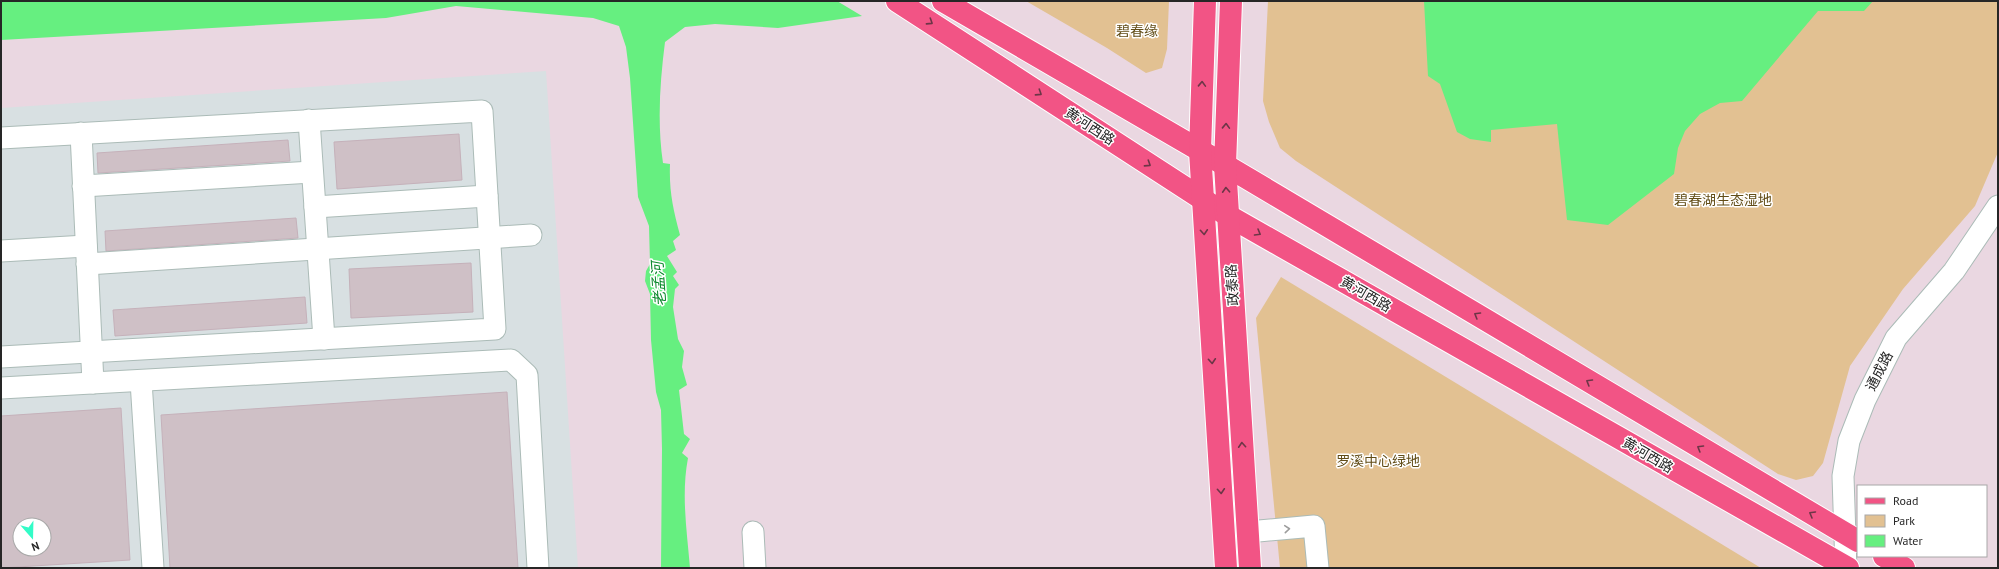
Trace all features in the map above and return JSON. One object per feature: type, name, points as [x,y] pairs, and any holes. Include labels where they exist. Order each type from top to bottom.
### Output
[{"type":"main road","name":"黄河西路","points":[[897,1],[1227,215],[1846,568]]},
{"type":"main road","points":[[944,1],[1225,165],[1851,537]]},
{"type":"main road","name":"政泰路","points":[[1205,1],[1200,151],[1226,568]]},
{"type":"main road","name":"政泰路","points":[[1231,1],[1225,165],[1250,568]]},
{"type":"main road","points":[[1886,557],[1904,568]]},
{"type":"street","points":[[1,138],[81,132],[482,110],[495,330],[1,357]]},
{"type":"street","points":[[309,120],[324,339]]},
{"type":"street","points":[[81,132],[93,383]]},
{"type":"street","points":[[83,186],[312,172]]},
{"type":"street","points":[[315,207],[487,196]]},
{"type":"street","name":"通成路","points":[[1846,568],[1851,537],[1843,476],[1849,441],[1865,400],[1896,338],[1954,272],[1998,206]]},
{"type":"street","points":[[1,251],[87,255],[318,249],[531,235]]},
{"type":"street","points":[[1,388],[511,360],[527,375],[538,568]]},
{"type":"street","points":[[142,380],[153,568]]},
{"type":"street","points":[[1248,532],[1314,526],[1318,568]]},
{"type":"street","points":[[753,532],[755,568]]},
{"type":"shaded area","points":[[546,71],[578,568],[1,568],[1,108]]},
{"type":"green space","name":"碧春缘","points":[[1026,1],[1169,1],[1167,49],[1162,68],[1146,73],[1107,48]]},
{"type":"green space","name":"碧春湖生态湿地","points":[[1268,1],[1998,1],[1998,152],[1975,206],[1903,289],[1850,366],[1823,463],[1813,476],[1796,480],[1778,474],[1296,161],[1280,148],[1269,122],[1263,101]]},
{"type":"green space","name":"罗溪中心绿地","points":[[1281,277],[1761,568],[1280,568],[1256,318]]},
{"type":"water","name":"老孟河","points":[[1,1],[837,1],[862,16],[778,28],[715,24],[685,27],[665,42],[661,87],[660,133],[663,163],[670,164],[672,200],[680,235],[673,241],[676,250],[667,256],[677,272],[673,276],[679,285],[675,289],[673,307],[678,339],[684,351],[682,367],[687,385],[679,390],[684,434],[690,439],[682,453],[688,458],[685,499],[690,568],[661,568],[661,410],[656,392],[651,340],[650,294],[645,281],[646,271],[650,264],[649,226],[638,197],[630,78],[626,47],[619,26],[593,18],[456,6],[386,18],[1,40]]},
{"type":"water","points":[[1424,1],[1873,1],[1864,11],[1818,11],[1742,101],[1720,103],[1700,114],[1685,131],[1678,148],[1674,174],[1608,225],[1567,220],[1557,124],[1491,130],[1491,142],[1470,139],[1457,132],[1440,84],[1428,76]]},
{"type":"building","points":[[459,134],[462,180],[337,189],[334,142]]},
{"type":"building","points":[[288,140],[290,161],[98,173],[97,153]]},
{"type":"building","points":[[296,218],[298,238],[106,251],[105,231]]},
{"type":"building","points":[[471,263],[473,312],[351,318],[349,269]]},
{"type":"building","points":[[305,297],[307,323],[115,336],[113,310]]},
{"type":"building","points":[[507,392],[518,568],[170,568],[161,415]]},
{"type":"building","points":[[121,408],[130,560],[1,568],[1,416]]}]
